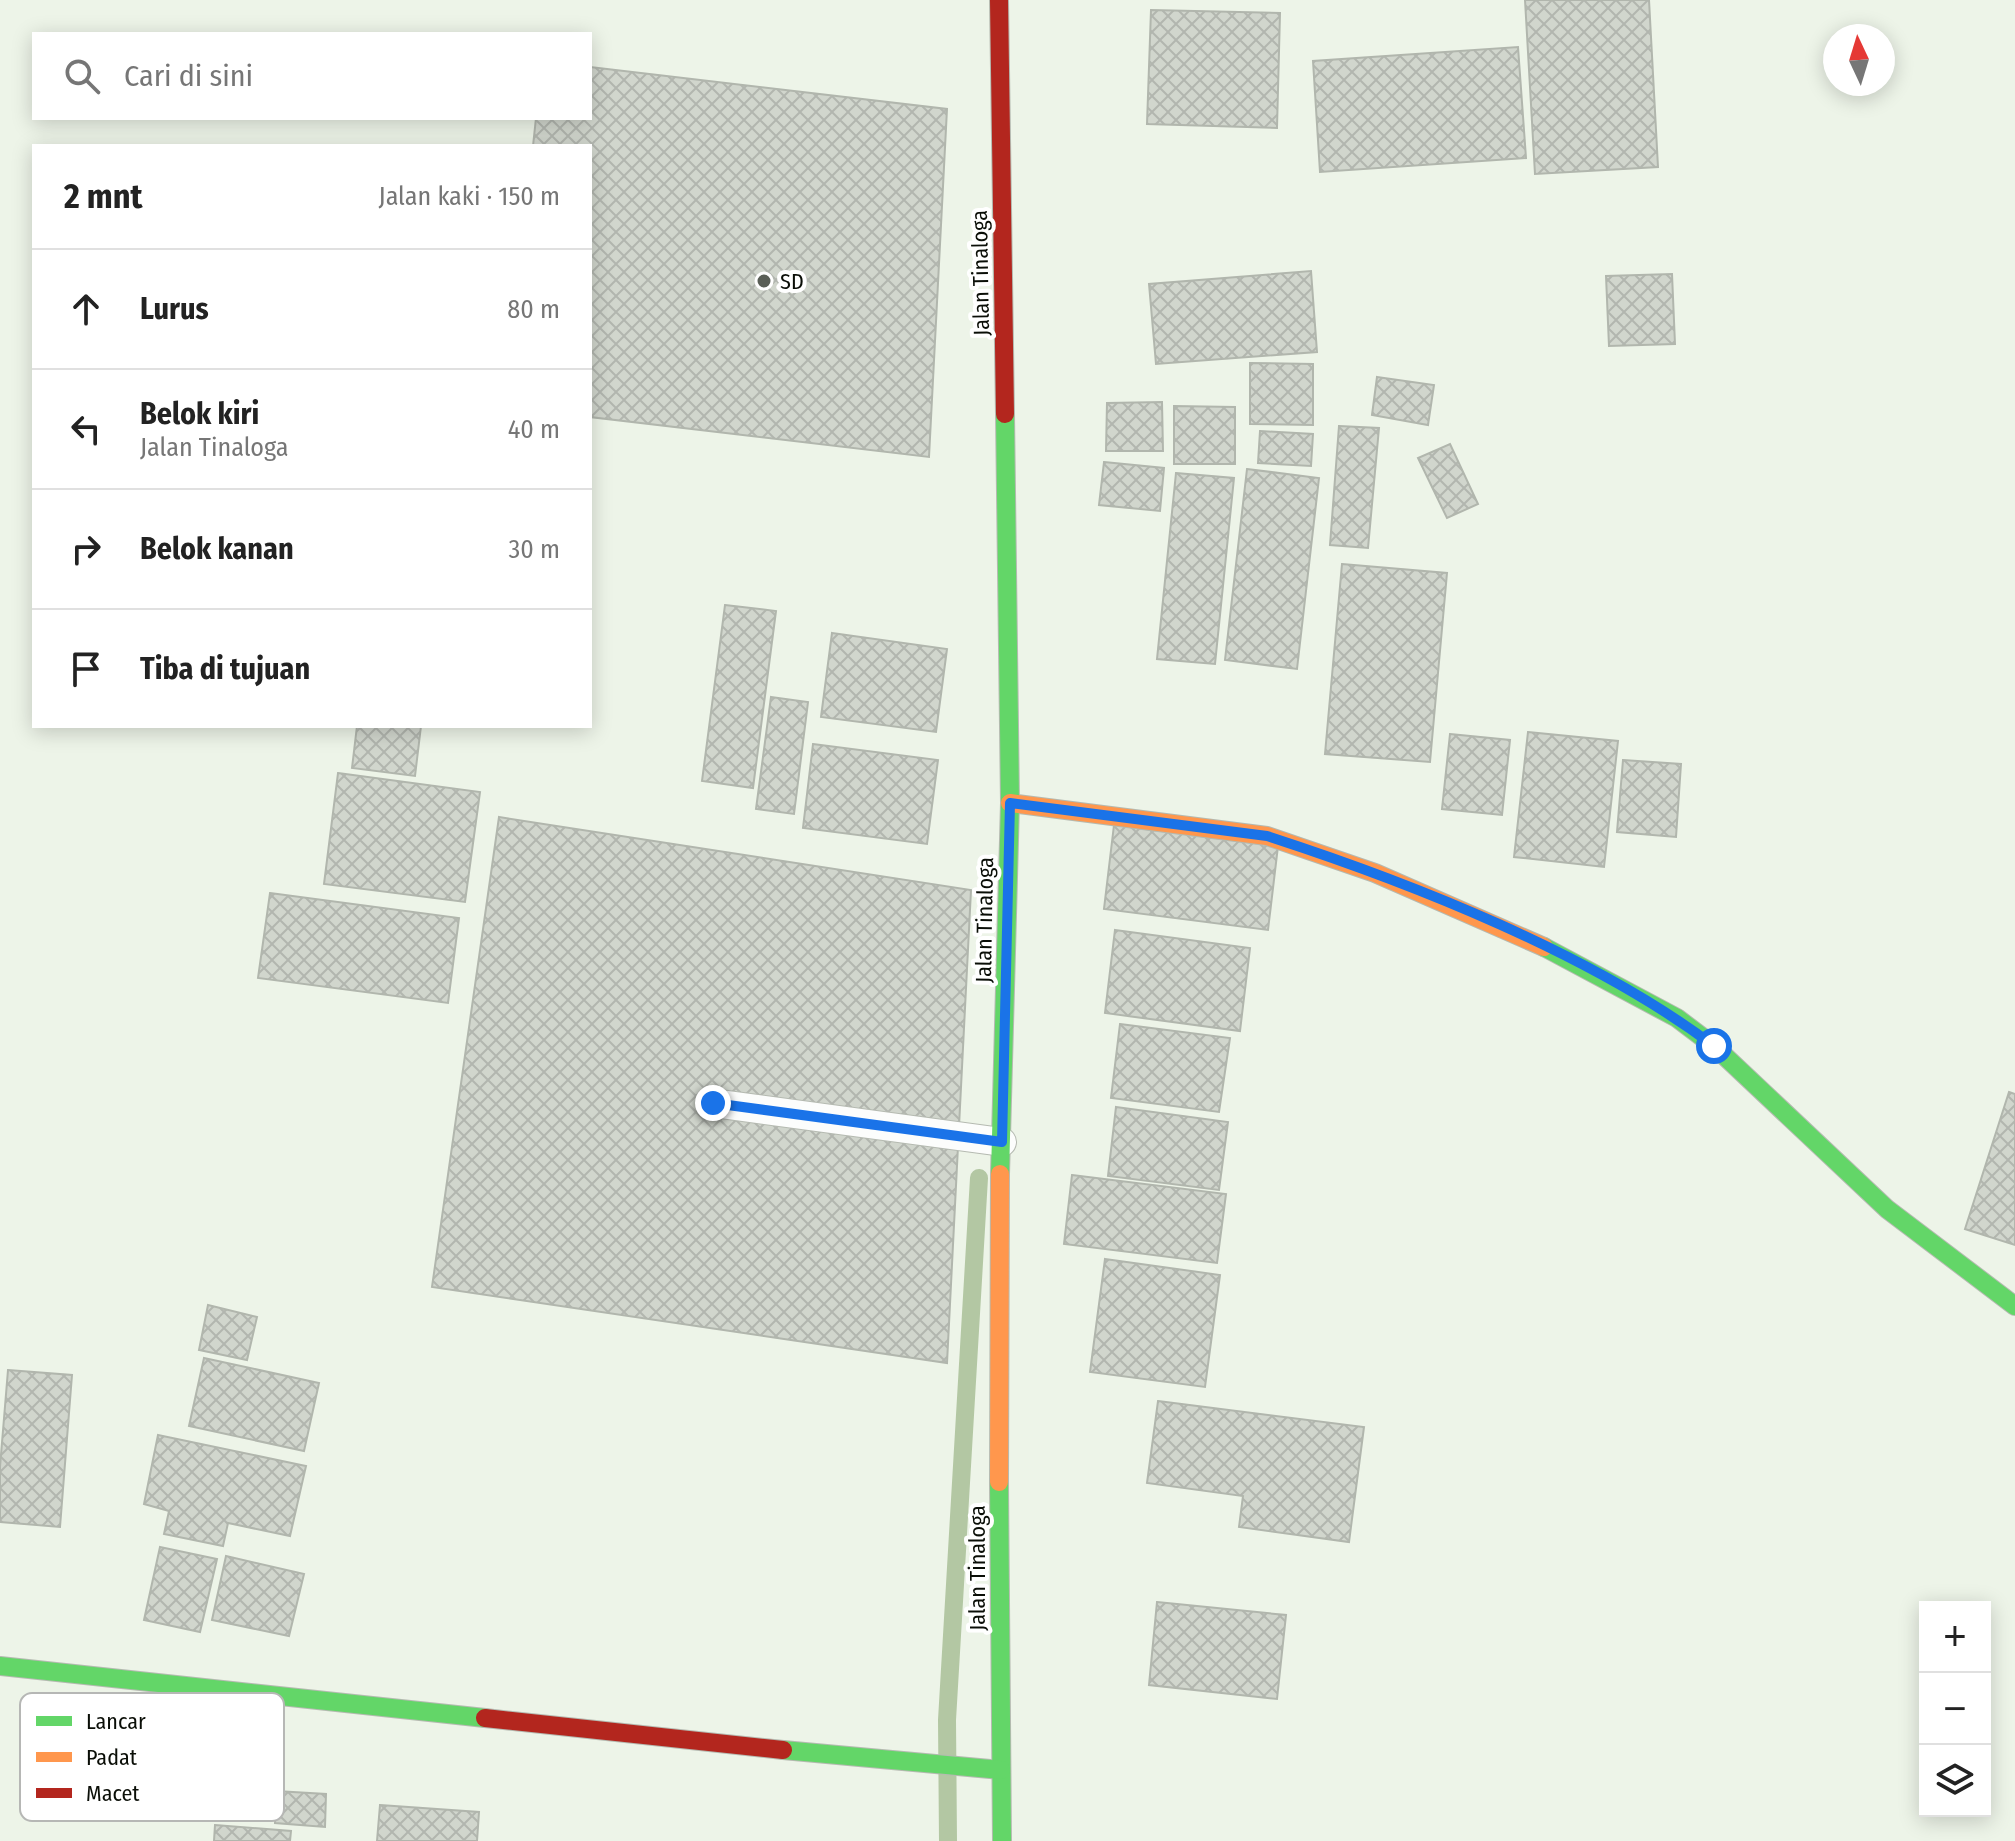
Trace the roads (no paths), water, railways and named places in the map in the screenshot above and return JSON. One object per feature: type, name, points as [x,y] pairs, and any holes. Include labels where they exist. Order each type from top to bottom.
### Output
[{"type":"street","name":"Jalan Tinaloga","points":[[999,0],[1010,803],[998,1271],[1002,1841]]},
{"type":"street","points":[[1010,803],[1267,836],[1375,873],[1543,946],[1677,1018],[1714,1046],[1887,1209],[2015,1306]]},
{"type":"street","points":[[0,1666],[277,1693]]},
{"type":"street","points":[[284,1694],[893,1762],[1001,1770]]},
{"type":"lane","points":[[713,1103],[1002,1142]]},
{"type":"waterway","points":[[948,1841],[947,1720],[979,1178]]},
{"type":"place","name":"SD","points":[[764,281]]}]
